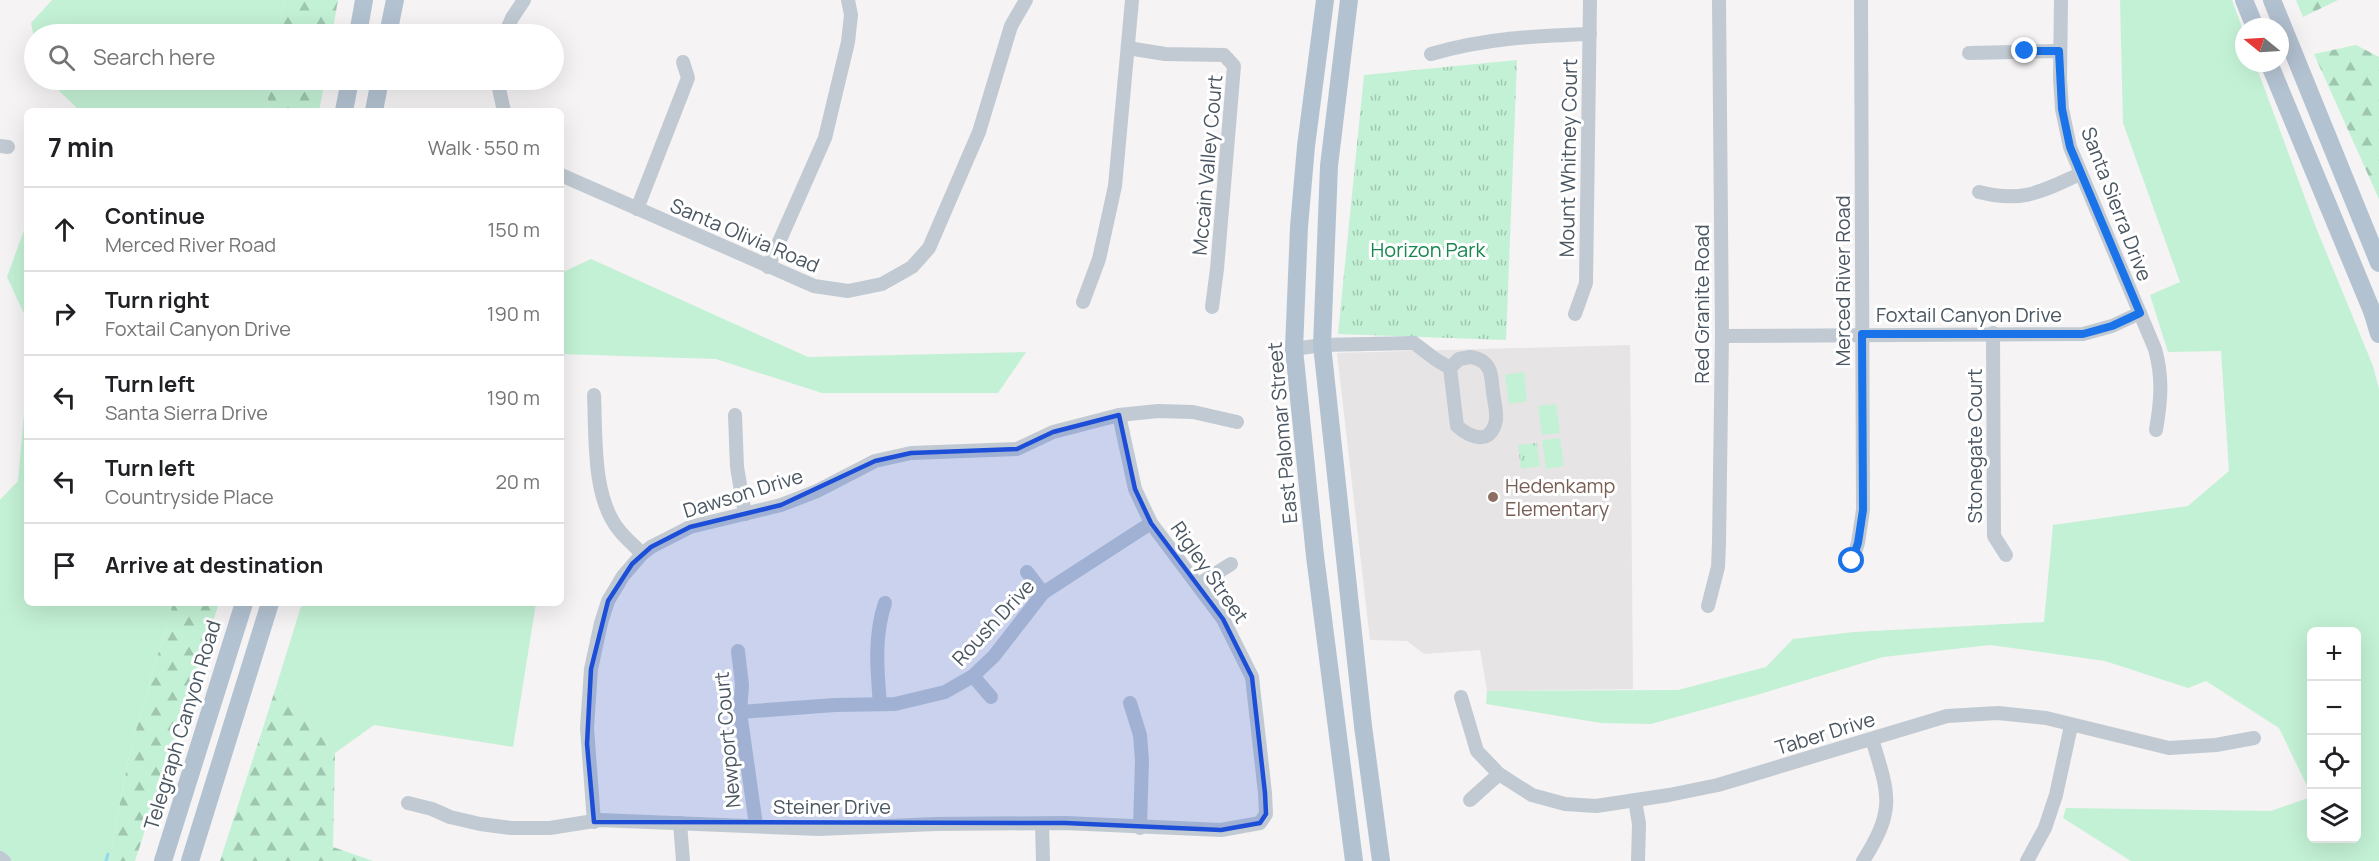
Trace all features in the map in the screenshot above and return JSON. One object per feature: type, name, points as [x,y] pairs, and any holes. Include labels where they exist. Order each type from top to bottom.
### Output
[{"type":"main road","points":[[360,24],[364,0]]},
{"type":"main road","points":[[390,24],[394,0]]},
{"type":"main road","name":"East Palomar Street","points":[[1325,0],[1306,146],[1299,227],[1294,349],[1315,556],[1354,861]]},
{"type":"main road","points":[[1349,0],[1329,166],[1322,345],[1363,726],[1381,861]]},
{"type":"main road","points":[[2244,0],[2251,18]]},
{"type":"main road","points":[[2272,0],[2277,18]]},
{"type":"main road","points":[[2289,56],[2379,263]]},
{"type":"main road","points":[[2273,72],[2379,334]]},
{"type":"main road","points":[[345,108],[348,90]]},
{"type":"main road","points":[[375,108],[378,90]]},
{"type":"main road","name":"Telegraph Canyon Road","points":[[163,861],[243,606]]},
{"type":"main road","points":[[190,861],[269,606]]},
{"type":"street","points":[[509,24],[524,0]]},
{"type":"street","points":[[768,267],[825,138],[848,42],[851,15],[849,0]]},
{"type":"street","name":"Santa Olivia Road","points":[[564,176],[814,286],[848,291],[871,287],[892,279],[920,259],[929,248],[979,132],[1011,26],[1026,0]]},
{"type":"street","points":[[1083,302],[1106,237],[1112,203],[1132,0]]},
{"type":"street","name":"Mount Whitney Court","points":[[1575,314],[1586,283],[1590,0]]},
{"type":"street","name":"Red Granite Road","points":[[1708,606],[1718,559],[1722,336],[1719,0]]},
{"type":"street","name":"Merced River Road","points":[[1852,561],[1858,543],[1863,510],[1861,0]]},
{"type":"street","name":"Santa Sierra Drive","points":[[2061,0],[2059,51],[2062,109],[2070,147],[2140,313],[2160,367],[2162,394],[2156,430]]},
{"type":"street","points":[[1431,54],[1467,44],[1520,36],[1590,34]]},
{"type":"street","name":"Mccain Valley Court","points":[[1128,48],[1165,54],[1224,55],[1234,66],[1212,307]]},
{"type":"street","points":[[1969,52],[2059,51]]},
{"type":"street","points":[[637,210],[688,78],[684,62]]},
{"type":"street","points":[[499,90],[503,108]]},
{"type":"street","points":[[1979,192],[2001,198],[2030,195],[2080,174]]},
{"type":"street","name":"Foxtail Canyon Drive","points":[[1722,336],[2083,334],[2112,326],[2140,313]]},
{"type":"street","name":"Stonegate Court","points":[[1993,333],[1994,536],[2006,555]]},
{"type":"street","points":[[1294,349],[1322,345],[1414,343],[1450,368]]},
{"type":"street","points":[[1470,357],[1477,358],[1489,369],[1496,421],[1492,430],[1480,438],[1470,437],[1458,426],[1450,368],[1459,359],[1470,357]]},
{"type":"street","points":[[594,395],[597,459],[603,499],[618,529],[642,554]]},
{"type":"street","name":"Dawson Drive","points":[[594,822],[587,744],[591,669],[608,601],[623,576],[642,554],[690,527],[781,505],[817,491],[875,461],[911,453],[1017,449],[1053,432],[1119,415],[1158,411],[1193,412],[1237,422]]},
{"type":"street","points":[[735,415],[736,467],[745,514]]},
{"type":"street","name":"Rigley Street","points":[[1119,415],[1135,489],[1151,523],[1224,619],[1252,677],[1265,793],[1266,814],[1260,823]]},
{"type":"street","name":"Roush Drive","points":[[740,712],[895,704],[945,692],[974,676],[1011,636],[1043,593],[1151,523]]},
{"type":"street","points":[[1199,584],[1230,564]]},
{"type":"street","points":[[1027,572],[1043,593]]},
{"type":"street","points":[[880,704],[877,657],[879,622],[885,603]]},
{"type":"street","name":"Newport Court","points":[[738,651],[742,685],[740,712],[756,825]]},
{"type":"street","points":[[974,676],[991,697]]},
{"type":"street","name":"Taber Drive","points":[[1461,697],[1477,752],[1499,774],[1532,795],[1565,804],[1596,806],[1739,780],[1947,716],[1975,713],[2046,718],[2071,726],[2169,748],[2216,746],[2254,738]]},
{"type":"street","points":[[1130,704],[1140,735],[1142,760],[1140,828]]},
{"type":"street","points":[[2027,861],[2045,828],[2054,802],[2071,726]]},
{"type":"street","points":[[1863,861],[1880,835],[1887,808],[1887,790],[1872,739]]},
{"type":"street","points":[[1470,800],[1499,774]]},
{"type":"street","points":[[1635,800],[1639,824],[1638,861]]},
{"type":"street","name":"Steiner Drive","points":[[408,803],[432,809],[450,817],[511,828],[550,828],[600,820],[819,829],[1042,824],[1221,830],[1260,823]]},
{"type":"street","points":[[680,823],[683,861]]},
{"type":"street","points":[[1042,824],[1043,861]]},
{"type":"street","points":[[0,858],[4,861]]},
{"type":"highlighted area","points":[[1119,415],[1135,489],[1151,523],[1223,619],[1252,677],[1265,793],[1266,814],[1260,823],[1221,830],[1065,823],[594,822],[587,744],[591,669],[608,601],[632,564],[651,547],[690,527],[781,505],[875,461],[911,453],[1017,449],[1053,432]]},
{"type":"shaded area","name":"Hedenkamp Elementary","points":[[1630,345],[1633,689],[1487,691],[1480,650],[1424,654],[1407,641],[1370,640],[1337,353]]},
{"type":"green space","points":[[52,0],[284,0],[280,24],[31,23]]},
{"type":"green space","points":[[284,0],[338,0],[334,24],[280,24]]},
{"type":"green space","points":[[2120,0],[2232,0],[2239,18],[2235,18],[2235,72],[2258,72],[2315,225],[2373,366],[2379,389],[2379,861],[2131,861],[2063,818],[2066,808],[2271,811],[2307,798],[2307,843],[2361,843],[2361,627],[2307,627],[2307,786],[2279,728],[2206,681],[2188,688],[2105,661],[1990,645],[1883,657],[1651,724],[1601,723],[1486,704],[1487,691],[1678,690],[1766,667],[1793,639],[1854,632],[2044,622],[2053,525],[2188,506],[2229,471],[2221,351],[2168,352],[2150,295],[2180,282],[2123,123]]},
{"type":"green space","points":[[2296,0],[2338,0],[2303,17]]},
{"type":"green space","points":[[2356,45],[2379,57],[2379,199],[2314,54]]},
{"type":"green space","name":"Horizon Park","points":[[1517,60],[1506,340],[1338,334],[1364,75]]},
{"type":"green space","points":[[58,90],[269,90],[266,108],[77,108]]},
{"type":"green space","points":[[269,90],[323,90],[320,108],[266,108]]},
{"type":"green space","points":[[24,230],[24,314],[7,277]]},
{"type":"green space","points":[[591,259],[808,357],[1026,352],[998,393],[822,393],[716,359],[564,354],[564,272]]},
{"type":"green space","points":[[1524,372],[1527,401],[1509,404],[1505,375]]},
{"type":"green space","points":[[1556,404],[1560,433],[1542,435],[1538,406]]},
{"type":"green space","points":[[24,414],[24,606],[172,606],[130,751],[109,861],[0,861],[0,500],[18,481]]},
{"type":"green space","points":[[1560,438],[1564,466],[1546,469],[1542,440]]},
{"type":"green space","points":[[1537,443],[1540,466],[1521,469],[1518,445]]},
{"type":"green space","points":[[172,606],[218,606],[135,861],[109,861],[130,751]]},
{"type":"green space","points":[[301,606],[536,606],[513,747],[374,725],[335,753],[277,684]]},
{"type":"green space","points":[[277,684],[335,753],[333,847],[373,861],[220,861]]},
{"type":"waterway","points":[[106,861],[108,854]]},
{"type":"place","name":"Hedenkamp Elementary","points":[[1493,497]]},
{"type":"route","points":[[1852,561],[1858,543],[1863,510],[1862,334],[2083,334],[2112,326],[2140,313],[2070,147],[2062,109],[2059,51],[2025,51]]}]
